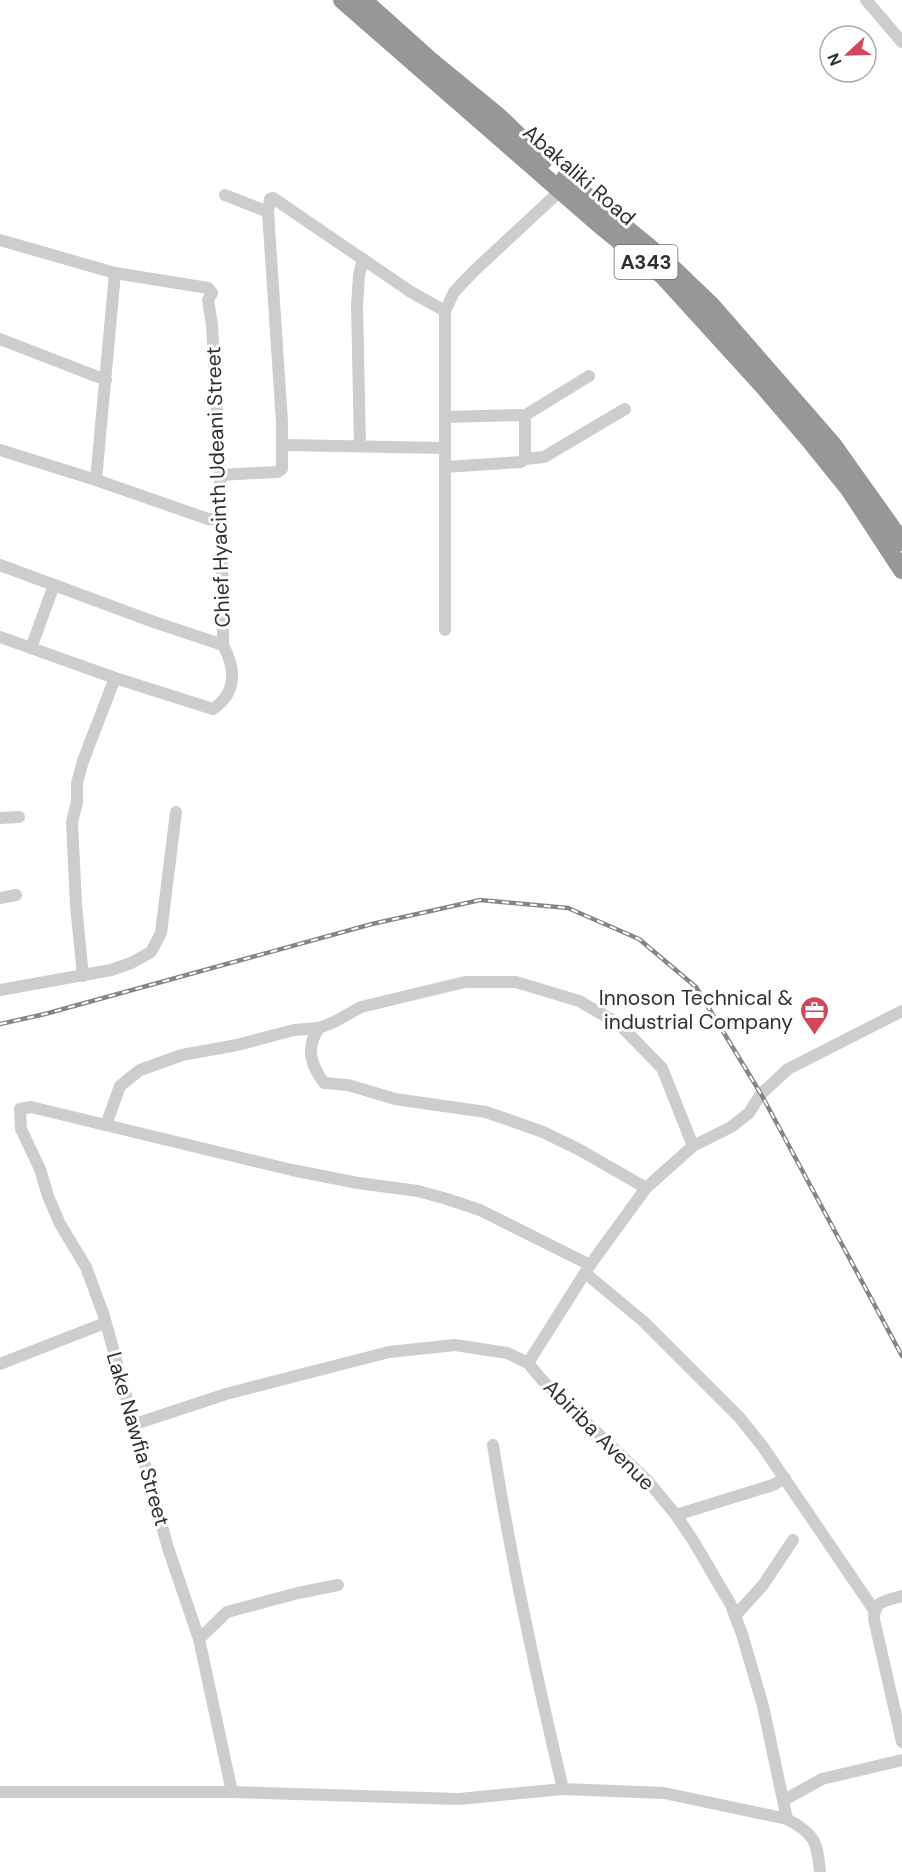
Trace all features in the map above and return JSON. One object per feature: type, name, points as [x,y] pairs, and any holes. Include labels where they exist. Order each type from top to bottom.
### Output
[{"type":"highway","name":"Abakaliki Road","points":[[342,0],[601,226],[663,276],[764,387],[849,489],[902,570]]},
{"type":"highway","name":"Abakaliki Road","points":[[363,0],[430,61],[498,116],[548,164],[632,232],[696,290],[833,445],[902,542]]},
{"type":"street","points":[[866,0],[902,42]]},
{"type":"street","points":[[445,630],[445,310],[454,292],[561,190]]},
{"type":"street","points":[[225,195],[268,212]]},
{"type":"street","points":[[220,475],[281,471],[283,445],[268,212],[270,199],[273,198],[411,291],[445,310]]},
{"type":"street","points":[[0,240],[115,273],[96,480]]},
{"type":"street","points":[[360,446],[357,306],[359,275],[363,259]]},
{"type":"street","name":"Chief Hyacinth Udeani Street","points":[[115,273],[208,288],[212,293],[208,300],[212,325],[222,520],[223,645],[230,658],[232,680],[230,693],[224,702],[213,709],[115,678]]},
{"type":"street","points":[[0,339],[106,380]]},
{"type":"street","points":[[445,417],[524,416],[589,376]]},
{"type":"street","points":[[445,467],[517,463],[525,459],[544,457],[625,409]]},
{"type":"street","points":[[524,416],[525,459]]},
{"type":"street","points":[[283,445],[445,448]]},
{"type":"street","points":[[1,453],[96,480],[208,519],[222,520]]},
{"type":"street","points":[[0,565],[223,645]]},
{"type":"street","points":[[31,648],[54,585]]},
{"type":"street","points":[[0,637],[115,678],[76,783],[77,801],[72,822],[76,905],[83,976]]},
{"type":"street","points":[[0,990],[111,970],[131,963],[151,952],[161,933],[176,812]]},
{"type":"street","points":[[0,818],[19,817]]},
{"type":"street","points":[[0,898],[16,895]]},
{"type":"street","points":[[693,1146],[662,1068],[619,1024],[579,1002],[516,982],[465,982],[361,1007],[319,1028],[294,1030],[237,1045],[182,1055],[140,1070],[120,1086],[106,1125],[292,1170],[358,1183],[418,1191],[447,1199],[480,1210],[587,1269],[643,1321],[740,1418],[785,1478],[874,1610],[876,1636],[902,1742]]},
{"type":"street","points":[[528,1363],[587,1269],[646,1188],[693,1146],[731,1127],[749,1113],[761,1094],[788,1069],[902,1011]]},
{"type":"street","points":[[319,1028],[310,1048],[316,1071],[324,1083],[348,1085],[394,1099],[486,1112],[580,1150],[646,1188]]},
{"type":"street","name":"Lake Nawfia Street","points":[[106,1125],[31,1107],[20,1109],[21,1129],[40,1169],[56,1216],[86,1267],[105,1323],[168,1548],[199,1639],[232,1792]]},
{"type":"street","points":[[0,1364],[105,1323]]},
{"type":"street","name":"Abiriba Avenue","points":[[135,1424],[226,1394],[389,1352],[455,1345],[507,1353],[528,1363],[543,1381],[646,1480],[676,1515],[731,1605],[762,1706],[788,1819]]},
{"type":"street","points":[[493,1445],[532,1657],[563,1789]]},
{"type":"street","points":[[676,1515],[773,1485],[785,1478]]},
{"type":"street","points":[[735,1616],[763,1585],[792,1540]]},
{"type":"street","points":[[199,1639],[227,1612],[298,1593],[339,1585]]},
{"type":"street","points":[[874,1610],[879,1604],[902,1596]]},
{"type":"street","points":[[784,1800],[822,1779],[902,1760]]},
{"type":"street","points":[[0,1792],[232,1792],[459,1799],[563,1789],[664,1793],[788,1819],[804,1828],[818,1845],[820,1872]]},
{"type":"railway","points":[[0,1024],[45,1014],[372,924],[480,900],[568,908],[639,939],[696,987],[761,1094],[902,1356]]},
{"type":"place","name":"Innoson Technical & industrial Company","points":[[814,1036]]}]
